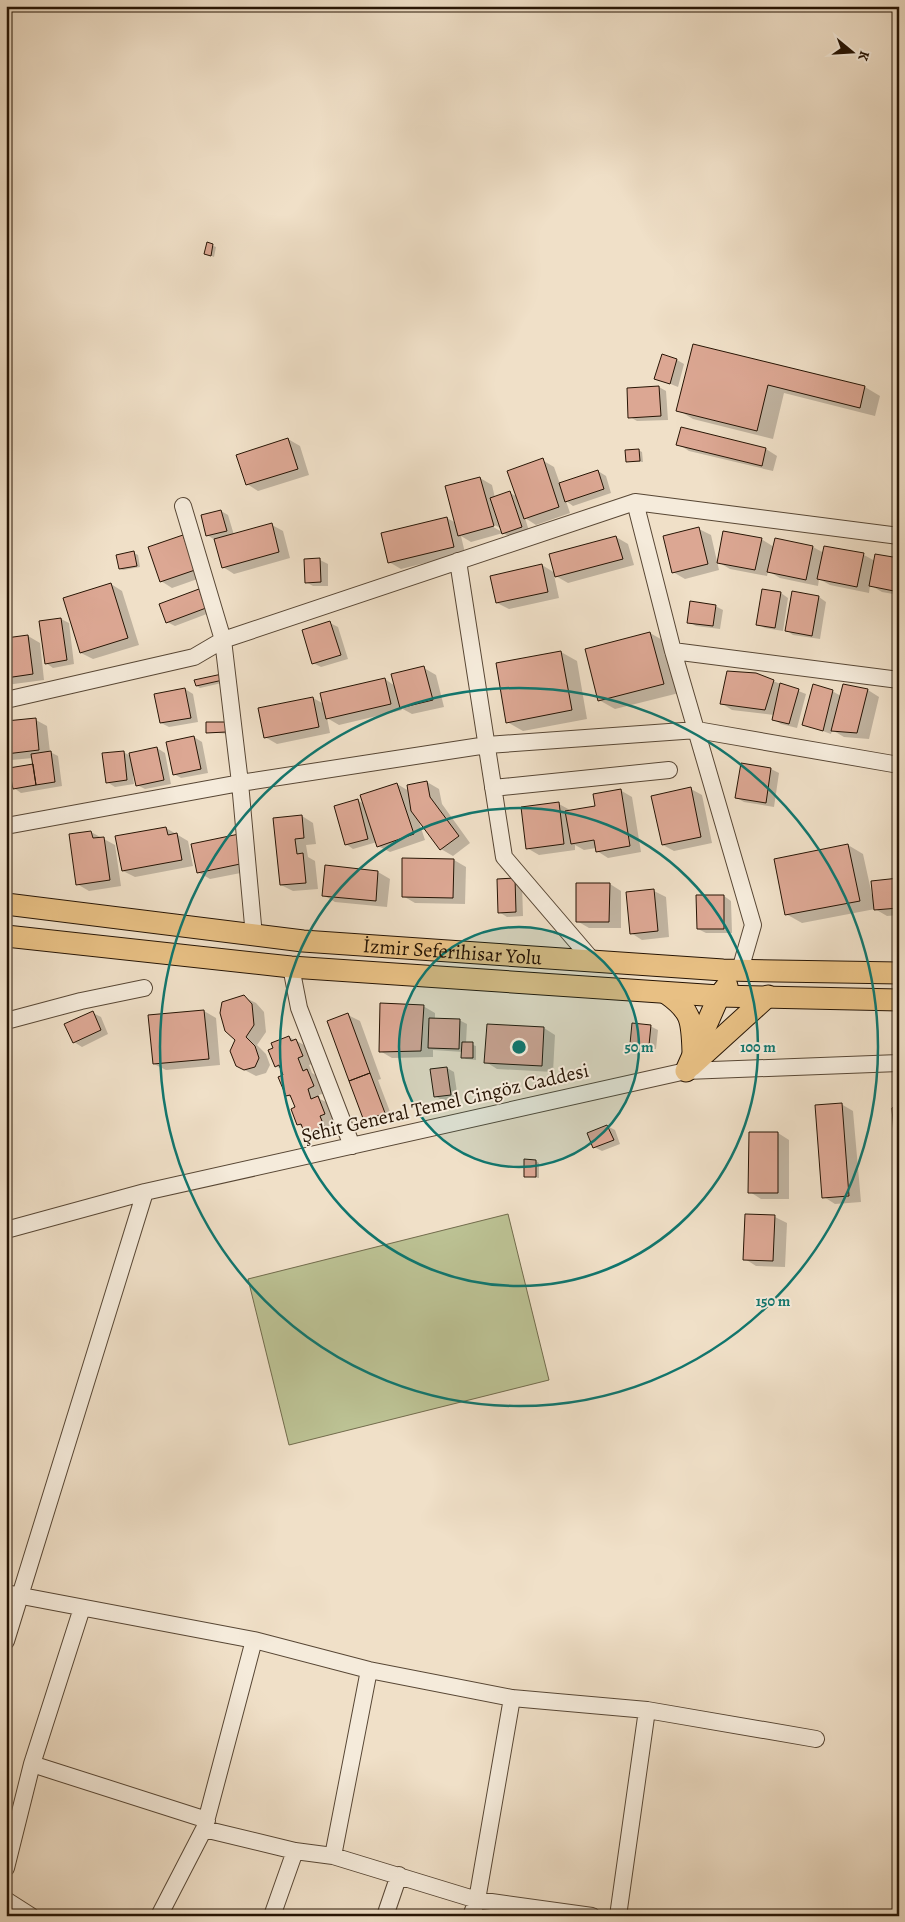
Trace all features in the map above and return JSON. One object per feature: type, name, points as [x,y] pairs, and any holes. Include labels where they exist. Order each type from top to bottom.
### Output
[{"type":"main road","name":"İzmir Seferihisar Yolu","points":[[6,904],[254,936],[740,970],[899,974]]},
{"type":"main road","name":"İzmir Seferihisar Yolu","points":[[6,936],[291,967],[719,996],[899,1000]]},
{"type":"main road","points":[[690,1062],[719,996],[740,970]]},
{"type":"main road","points":[[666,992],[683,1005],[692,1034],[690,1062]]},
{"type":"main road","points":[[690,1062],[768,996]]},
{"type":"street","points":[[6,700],[194,657],[223,640],[635,502],[899,536]]},
{"type":"street","points":[[635,502],[673,651],[753,925],[740,970]]},
{"type":"street","points":[[183,506],[223,640],[240,783],[254,936]]},
{"type":"street","points":[[458,561],[504,857],[593,961]]},
{"type":"street","points":[[673,651],[899,680]]},
{"type":"street","points":[[6,826],[240,783],[487,745],[697,730],[899,765]]},
{"type":"street","points":[[493,788],[669,770]]},
{"type":"street","points":[[291,967],[299,1008],[352,1146]]},
{"type":"street","points":[[6,1021],[82,1001],[144,988]]},
{"type":"street","name":"Şehit General Temel Cingöz Caddesi","points":[[6,1230],[145,1192],[352,1146],[690,1062],[899,1063]]},
{"type":"street","points":[[6,1641],[13,1593],[145,1192]]},
{"type":"street","points":[[13,1593],[82,1608],[254,1640],[369,1670],[512,1698],[647,1710],[816,1739]]},
{"type":"street","points":[[6,1868],[32,1764],[82,1608]]},
{"type":"street","points":[[159,1916],[205,1825],[254,1640]]},
{"type":"street","points":[[333,1856],[369,1670]]},
{"type":"street","points":[[471,1916],[476,1900],[512,1698]]},
{"type":"street","points":[[618,1916],[647,1710]]},
{"type":"street","points":[[32,1764],[205,1825],[295,1851],[333,1856],[476,1900],[592,1916]]},
{"type":"street","points":[[272,1916],[295,1851]]},
{"type":"street","points":[[385,1916],[399,1875]]},
{"type":"street","points":[[6,1900],[32,1916]]},
{"type":"green space","points":[[508,1214],[549,1380],[289,1445],[248,1279]]},
{"type":"building","points":[[207,242],[213,244],[211,256],[204,254]]},
{"type":"building","points":[[693,344],[865,386],[860,408],[768,385],[757,431],[676,411]]},
{"type":"building","points":[[662,354],[677,359],[670,384],[654,379]]},
{"type":"building","points":[[659,386],[661,416],[628,418],[627,388]]},
{"type":"building","points":[[681,427],[766,448],[762,466],[676,445]]},
{"type":"building","points":[[288,438],[298,469],[246,485],[236,455]]},
{"type":"building","points":[[639,449],[640,461],[626,462],[625,450]]},
{"type":"building","points":[[543,458],[559,507],[524,519],[507,471]]},
{"type":"building","points":[[598,470],[604,489],[565,502],[559,483]]},
{"type":"building","points":[[480,477],[494,526],[458,536],[445,486]]},
{"type":"building","points":[[510,491],[522,527],[502,534],[490,498]]},
{"type":"building","points":[[221,510],[227,531],[206,536],[201,515]]},
{"type":"building","points":[[447,517],[454,547],[388,563],[381,533]]},
{"type":"building","points":[[272,523],[279,552],[222,568],[214,539]]},
{"type":"building","points":[[699,527],[708,564],[672,573],[663,536]]},
{"type":"building","points":[[723,531],[762,538],[755,570],[717,563]]},
{"type":"building","points":[[183,535],[195,570],[160,582],[148,547]]},
{"type":"building","points":[[616,536],[623,559],[555,577],[549,554]]},
{"type":"building","points":[[775,538],[813,546],[806,580],[767,572]]},
{"type":"building","points":[[824,546],[864,553],[857,587],[817,579]]},
{"type":"building","points":[[134,551],[137,566],[119,569],[116,555]]},
{"type":"building","points":[[875,554],[899,558],[899,592],[869,586]]},
{"type":"building","points":[[320,558],[321,582],[305,583],[304,559]]},
{"type":"building","points":[[542,564],[548,592],[496,603],[490,576]]},
{"type":"building","points":[[111,583],[128,638],[80,653],[63,598]]},
{"type":"building","points":[[199,589],[206,608],[166,623],[159,604]]},
{"type":"building","points":[[762,589],[781,592],[775,628],[756,625]]},
{"type":"building","points":[[792,591],[819,596],[812,636],[785,631]]},
{"type":"building","points":[[690,601],[716,605],[713,626],[687,623]]},
{"type":"building","points":[[61,618],[67,660],[45,664],[39,621]]},
{"type":"building","points":[[330,621],[341,655],[312,664],[302,630]]},
{"type":"building","points":[[650,632],[664,684],[598,701],[585,649]]},
{"type":"building","points":[[28,635],[33,674],[6,678],[6,638]]},
{"type":"building","points":[[561,651],[572,710],[506,723],[496,663]]},
{"type":"building","points":[[424,666],[433,700],[400,708],[391,674]]},
{"type":"building","points":[[727,671],[756,673],[774,680],[765,710],[720,704]]},
{"type":"building","points":[[222,674],[223,680],[196,686],[194,680]]},
{"type":"building","points":[[385,678],[391,704],[326,719],[320,693]]},
{"type":"building","points":[[780,683],[799,689],[789,724],[772,720]]},
{"type":"building","points":[[813,684],[833,690],[823,731],[802,725]]},
{"type":"building","points":[[843,684],[868,689],[857,733],[831,731]]},
{"type":"building","points":[[185,688],[191,718],[160,723],[154,694]]},
{"type":"building","points":[[313,697],[319,727],[264,738],[258,708]]},
{"type":"building","points":[[36,718],[39,750],[6,754],[6,721]]},
{"type":"building","points":[[206,722],[225,722],[226,732],[206,733]]},
{"type":"building","points":[[194,736],[201,769],[173,775],[166,742]]},
{"type":"building","points":[[157,747],[164,780],[136,786],[129,753]]},
{"type":"building","points":[[51,751],[55,782],[36,785],[31,754]]},
{"type":"building","points":[[124,751],[127,780],[106,783],[102,753]]},
{"type":"building","points":[[741,763],[771,768],[766,803],[735,798]]},
{"type":"building","points":[[33,764],[36,785],[13,789],[9,768]]},
{"type":"building","points":[[427,781],[430,797],[459,836],[440,850],[411,811],[407,785]]},
{"type":"building","points":[[397,783],[414,834],[377,847],[360,795]]},
{"type":"building","points":[[691,787],[701,837],[662,845],[651,796]]},
{"type":"building","points":[[621,789],[630,846],[596,852],[594,840],[571,844],[565,811],[595,806],[593,794]]},
{"type":"building","points":[[358,799],[368,839],[345,845],[334,806]]},
{"type":"building","points":[[559,802],[564,844],[526,849],[521,807]]},
{"type":"building","points":[[302,815],[304,838],[295,839],[297,854],[303,853],[306,883],[280,885],[273,818]]},
{"type":"building","points":[[166,827],[168,835],[177,833],[182,860],[122,871],[115,836]]},
{"type":"building","points":[[91,831],[93,838],[104,837],[110,880],[76,885],[69,834]]},
{"type":"building","points":[[239,834],[245,863],[197,873],[191,844]]},
{"type":"building","points":[[848,844],[860,901],[785,915],[774,859]]},
{"type":"building","points":[[402,858],[454,859],[453,898],[402,897]]},
{"type":"building","points":[[325,865],[378,871],[376,901],[322,896]]},
{"type":"building","points":[[515,878],[516,912],[498,913],[497,879]]},
{"type":"building","points":[[899,878],[899,908],[874,910],[871,881]]},
{"type":"building","points":[[576,883],[610,883],[609,922],[576,922]]},
{"type":"building","points":[[654,889],[658,931],[630,934],[626,892]]},
{"type":"building","points":[[696,895],[724,895],[724,929],[697,929]]},
{"type":"building","points":[[244,995],[252,1004],[254,1025],[246,1037],[255,1046],[259,1058],[255,1067],[244,1070],[236,1066],[230,1051],[235,1040],[225,1031],[220,1013],[222,1002]]},
{"type":"building","points":[[380,1003],[424,1005],[421,1051],[379,1052]]},
{"type":"building","points":[[204,1010],[209,1059],[153,1064],[148,1015]]},
{"type":"building","points":[[93,1011],[101,1030],[73,1043],[64,1024]]},
{"type":"building","points":[[348,1013],[370,1073],[349,1081],[327,1021]]},
{"type":"building","points":[[429,1018],[460,1019],[459,1049],[428,1048]]},
{"type":"building","points":[[632,1023],[651,1025],[649,1045],[630,1044]]},
{"type":"building","points":[[487,1024],[544,1027],[542,1066],[484,1063]]},
{"type":"building","points":[[289,1036],[291,1041],[296,1039],[303,1056],[298,1058],[303,1071],[307,1069],[314,1086],[308,1089],[311,1099],[318,1096],[325,1114],[320,1116],[324,1126],[305,1134],[301,1124],[297,1125],[291,1109],[295,1107],[290,1095],[286,1096],[278,1077],[283,1075],[279,1065],[275,1067],[268,1050],[273,1048],[271,1043]]},
{"type":"building","points":[[462,1042],[473,1042],[473,1058],[461,1058]]},
{"type":"building","points":[[447,1067],[451,1095],[434,1097],[430,1069]]},
{"type":"building","points":[[370,1073],[385,1113],[364,1121],[349,1081]]},
{"type":"building","points":[[842,1103],[849,1196],[822,1198],[815,1105]]},
{"type":"building","points":[[899,1103],[899,1163],[896,1163],[892,1108]]},
{"type":"building","points":[[607,1125],[614,1140],[593,1148],[587,1133]]},
{"type":"building","points":[[749,1132],[778,1132],[778,1193],[748,1193]]},
{"type":"building","points":[[524,1159],[536,1160],[536,1177],[524,1177]]},
{"type":"building","points":[[745,1214],[775,1215],[773,1261],[743,1260]]}]
